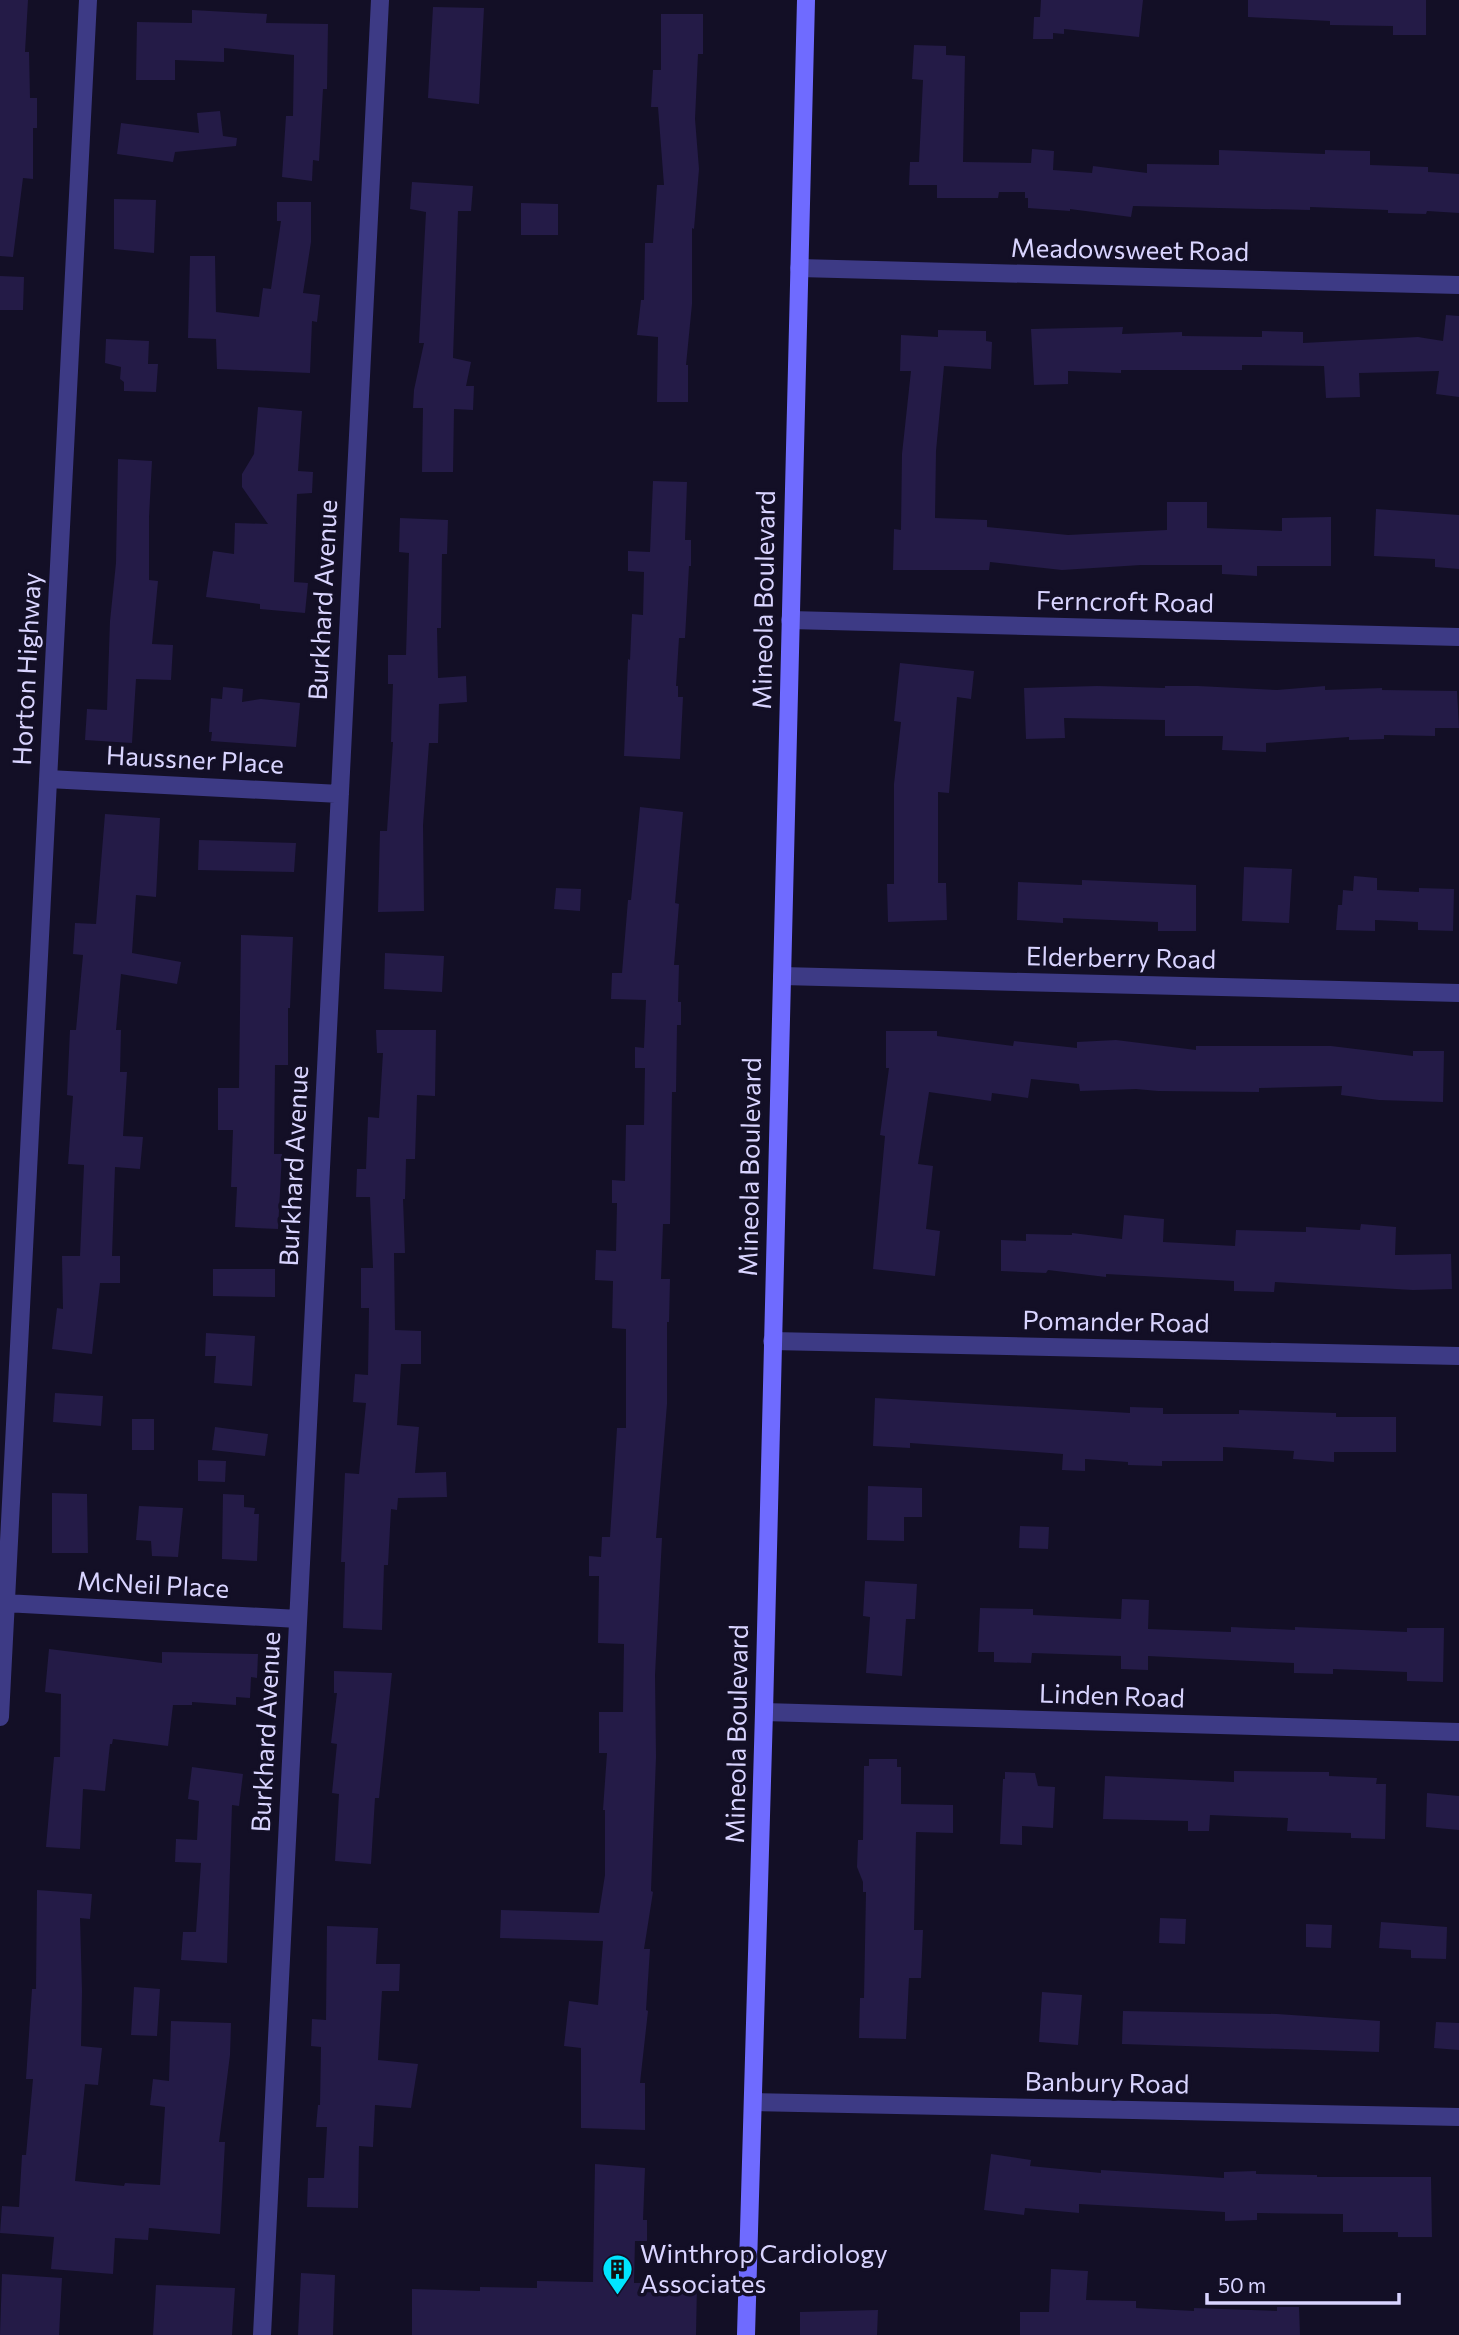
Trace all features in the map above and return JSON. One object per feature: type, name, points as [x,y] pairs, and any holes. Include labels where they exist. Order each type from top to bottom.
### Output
[{"type":"main road","name":"Mineola Boulevard","points":[[746,2335],[806,0]]},
{"type":"street","name":"Horton Highway","points":[[0,1717],[88,0]]},
{"type":"street","name":"Burkhard Avenue","points":[[262,2335],[380,0]]},
{"type":"street","name":"Meadowsweet Road","points":[[799,268],[1459,285]]},
{"type":"street","name":"Ferncroft Road","points":[[790,620],[1459,637]]},
{"type":"street","name":"Haussner Place","points":[[48,779],[340,794]]},
{"type":"street","name":"Elderberry Road","points":[[782,976],[1459,993]]},
{"type":"street","name":"Pomander Road","points":[[772,1341],[1459,1356]]},
{"type":"street","name":"McNeil Place","points":[[5,1603],[298,1619]]},
{"type":"street","name":"Linden Road","points":[[764,1712],[1459,1732]]},
{"type":"street","name":"Banbury Road","points":[[754,2102],[1459,2117]]},
{"type":"building","points":[[0,0],[28,0],[25,52],[29,52],[30,98],[37,98],[37,128],[33,128],[33,179],[23,178],[13,257],[0,256]]},
{"type":"building","points":[[1041,0],[1143,0],[1139,37],[1064,29],[1064,34],[1053,33],[1053,39],[1033,39],[1034,17],[1040,17]]},
{"type":"building","points":[[1248,0],[1426,0],[1426,35],[1393,35],[1393,26],[1330,25],[1330,21],[1248,17]]},
{"type":"building","points":[[433,7],[484,8],[479,104],[428,98]]},
{"type":"building","points":[[192,10],[267,14],[266,23],[328,24],[327,89],[323,89],[319,161],[313,160],[312,181],[282,177],[286,116],[293,116],[294,55],[224,48],[224,62],[175,60],[175,80],[136,80],[137,22],[192,23]]},
{"type":"building","points":[[661,14],[703,14],[703,54],[698,54],[695,119],[699,169],[694,229],[692,228],[692,304],[686,365],[688,402],[657,402],[658,337],[637,335],[641,300],[644,300],[645,243],[653,243],[657,185],[664,185],[658,107],[651,107],[653,70],[661,70]]},
{"type":"building","points":[[914,45],[946,46],[946,55],[965,56],[963,162],[1031,163],[1032,149],[1054,151],[1053,170],[1092,173],[1093,166],[1147,173],[1147,164],[1219,165],[1219,150],[1325,154],[1325,150],[1370,151],[1370,165],[1428,167],[1428,172],[1459,174],[1459,213],[1388,213],[1388,210],[1310,207],[1310,210],[1133,206],[1131,217],[1070,209],[1028,208],[1025,192],[999,192],[998,198],[937,198],[937,185],[909,185],[910,162],[919,162],[923,80],[912,79]]},
{"type":"building","points":[[220,111],[223,136],[237,138],[236,146],[175,152],[173,162],[117,154],[121,123],[199,133],[197,113]]},
{"type":"building","points":[[412,182],[473,186],[471,211],[458,211],[453,358],[471,362],[466,386],[474,386],[473,410],[454,409],[453,472],[422,472],[423,408],[413,408],[424,343],[419,343],[426,212],[410,209]]},
{"type":"building","points":[[114,199],[156,200],[154,253],[114,249]]},
{"type":"building","points":[[277,202],[311,202],[311,242],[303,293],[320,295],[317,322],[312,321],[310,373],[217,369],[216,339],[188,338],[190,256],[215,256],[216,312],[259,317],[263,288],[271,289],[281,221],[277,221]]},
{"type":"building","points":[[521,203],[558,204],[558,235],[521,235]]},
{"type":"building","points":[[0,276],[24,277],[23,310],[0,310]]},
{"type":"building","points":[[1446,315],[1459,316],[1459,397],[1436,394],[1439,371],[1359,373],[1360,397],[1326,398],[1324,366],[1242,365],[1242,370],[1121,370],[1121,373],[1068,371],[1068,384],[1034,385],[1031,329],[1123,327],[1122,334],[1182,332],[1182,336],[1262,337],[1262,331],[1303,332],[1303,343],[1418,337],[1443,341]]},
{"type":"building","points":[[938,330],[986,331],[986,341],[992,342],[991,369],[944,366],[936,451],[935,518],[987,520],[987,527],[1068,535],[1167,530],[1167,502],[1207,502],[1207,528],[1282,531],[1282,518],[1331,517],[1331,566],[1257,566],[1257,576],[1222,574],[1222,565],[1141,565],[1062,570],[990,562],[989,570],[893,570],[894,529],[901,530],[902,454],[911,371],[900,371],[901,335],[938,337]]},
{"type":"building","points":[[106,339],[149,341],[148,364],[158,364],[156,392],[124,391],[124,382],[120,379],[121,367],[105,363]]},
{"type":"building","points":[[258,407],[302,411],[298,471],[313,472],[312,493],[297,494],[294,582],[308,583],[305,613],[260,609],[260,604],[206,597],[213,551],[234,554],[235,523],[268,524],[242,487],[242,474],[254,454]]},
{"type":"building","points":[[118,459],[152,461],[149,580],[158,581],[152,644],[173,645],[171,680],[136,679],[132,743],[85,740],[87,709],[107,710],[110,621],[116,563]]},
{"type":"building","points":[[653,481],[687,482],[685,540],[691,540],[691,566],[685,638],[679,638],[676,686],[678,697],[683,697],[680,759],[624,756],[632,614],[643,615],[644,572],[628,571],[628,551],[650,552]]},
{"type":"building","points":[[1376,509],[1459,515],[1459,569],[1435,567],[1435,559],[1374,556]]},
{"type":"building","points":[[400,518],[448,520],[447,554],[442,554],[441,628],[437,628],[438,678],[466,676],[467,702],[439,704],[438,743],[429,743],[423,825],[424,911],[378,912],[380,831],[387,831],[393,742],[393,684],[388,684],[388,655],[406,655],[409,553],[399,552]]},
{"type":"building","points":[[900,663],[974,671],[971,699],[957,697],[949,793],[938,792],[938,883],[946,883],[947,920],[888,922],[887,884],[894,884],[894,784],[901,722],[894,721]]},
{"type":"building","points":[[1198,686],[1277,690],[1325,686],[1325,690],[1382,688],[1457,691],[1459,728],[1435,728],[1435,736],[1384,735],[1384,739],[1349,740],[1349,737],[1266,743],[1266,752],[1222,750],[1223,736],[1165,736],[1165,720],[1064,718],[1065,738],[1026,739],[1024,688]]},
{"type":"building","points":[[223,687],[243,689],[242,702],[261,699],[300,703],[296,747],[211,741],[211,698],[222,699]]},
{"type":"building","points":[[640,807],[683,812],[675,903],[679,904],[674,965],[679,965],[678,1002],[681,1002],[681,1025],[677,1025],[676,1092],[672,1092],[670,1224],[663,1224],[661,1279],[670,1279],[667,1404],[656,1538],[662,1538],[655,1675],[653,1892],[644,1949],[650,1949],[648,2011],[640,2083],[645,2083],[645,2130],[581,2128],[581,2048],[564,2046],[569,2001],[598,2005],[603,1941],[500,1938],[501,1910],[599,1913],[605,1875],[603,1810],[607,1753],[599,1753],[599,1712],[623,1712],[624,1644],[598,1643],[599,1576],[589,1576],[589,1556],[601,1557],[602,1537],[610,1537],[617,1428],[626,1428],[626,1329],[612,1328],[613,1281],[595,1280],[596,1250],[616,1251],[617,1203],[612,1203],[612,1180],[625,1181],[626,1125],[644,1125],[645,1068],[635,1068],[635,1047],[644,1048],[646,1000],[611,999],[612,973],[622,973]]},
{"type":"building","points":[[105,814],[160,818],[156,897],[136,895],[132,953],[181,962],[177,984],[121,974],[116,1030],[121,1030],[120,1072],[127,1072],[123,1136],[143,1137],[140,1169],[115,1167],[112,1256],[120,1256],[120,1283],[100,1283],[92,1354],[52,1349],[57,1308],[63,1309],[62,1256],[80,1256],[84,1165],[68,1164],[73,1096],[67,1095],[70,1030],[76,1030],[83,955],[73,954],[75,923],[96,924]]},
{"type":"building","points":[[199,840],[296,843],[294,872],[198,870]]},
{"type":"building","points":[[1244,867],[1292,869],[1289,923],[1242,921]]},
{"type":"building","points":[[1354,876],[1377,878],[1377,890],[1419,892],[1419,888],[1454,889],[1453,931],[1418,930],[1418,922],[1375,920],[1375,931],[1336,930],[1338,905],[1342,905],[1343,890],[1353,891]]},
{"type":"building","points":[[1082,880],[1196,885],[1196,931],[1158,931],[1158,922],[1063,918],[1063,923],[1017,920],[1018,882],[1082,885]]},
{"type":"building","points":[[556,888],[581,889],[580,911],[554,909]]},
{"type":"building","points":[[241,935],[293,937],[288,1008],[288,1065],[275,1065],[274,1154],[282,1154],[278,1229],[235,1227],[237,1187],[231,1187],[233,1130],[218,1130],[218,1088],[239,1088]]},
{"type":"building","points":[[385,953],[444,956],[442,992],[384,989]]},
{"type":"building","points":[[376,1030],[436,1030],[435,1096],[417,1095],[415,1159],[406,1159],[403,1199],[405,1253],[394,1253],[395,1330],[421,1331],[421,1364],[401,1364],[397,1425],[419,1427],[415,1473],[446,1472],[447,1497],[398,1498],[397,1510],[391,1509],[388,1565],[384,1565],[382,1630],[343,1628],[345,1562],[341,1562],[345,1473],[359,1474],[366,1403],[353,1402],[355,1374],[368,1375],[369,1308],[361,1308],[361,1268],[373,1268],[370,1197],[356,1197],[357,1169],[366,1169],[368,1117],[379,1118],[383,1053],[377,1053]]},
{"type":"building","points":[[886,1031],[937,1031],[937,1036],[1013,1046],[1014,1041],[1077,1048],[1077,1042],[1116,1040],[1196,1050],[1196,1046],[1331,1046],[1413,1056],[1413,1051],[1444,1051],[1443,1102],[1379,1100],[1341,1095],[1342,1086],[1259,1088],[1259,1092],[1136,1089],[1080,1091],[1079,1084],[1031,1079],[1028,1098],[992,1093],[991,1101],[929,1092],[918,1164],[933,1166],[926,1229],[940,1231],[935,1276],[873,1269],[885,1136],[880,1135],[889,1068],[886,1068]]},
{"type":"building","points":[[1124,1215],[1164,1219],[1163,1242],[1235,1246],[1236,1230],[1306,1232],[1306,1227],[1360,1230],[1361,1224],[1396,1227],[1395,1255],[1451,1254],[1452,1289],[1413,1290],[1275,1282],[1274,1292],[1234,1291],[1234,1281],[1106,1274],[1106,1277],[1048,1270],[1046,1273],[1001,1271],[1001,1240],[1026,1241],[1026,1234],[1072,1233],[1122,1239]]},
{"type":"building","points":[[213,1269],[275,1269],[275,1297],[213,1296]]},
{"type":"building","points":[[206,1333],[255,1336],[252,1386],[214,1383],[216,1356],[205,1356]]},
{"type":"building","points":[[55,1393],[103,1396],[101,1426],[53,1422]]},
{"type":"building","points":[[875,1398],[1130,1413],[1130,1407],[1163,1408],[1163,1414],[1239,1414],[1239,1410],[1336,1413],[1336,1417],[1396,1417],[1396,1452],[1334,1452],[1334,1462],[1293,1459],[1294,1451],[1223,1447],[1223,1461],[1162,1461],[1162,1466],[1085,1459],[1085,1471],[1062,1470],[1063,1454],[910,1443],[910,1448],[873,1446]]},
{"type":"building","points":[[132,1419],[154,1419],[154,1450],[132,1450]]},
{"type":"building","points":[[215,1427],[268,1434],[265,1456],[212,1450]]},
{"type":"building","points":[[198,1460],[226,1461],[225,1482],[198,1481]]},
{"type":"building","points":[[868,1486],[922,1488],[922,1517],[904,1517],[904,1541],[867,1540]]},
{"type":"building","points":[[52,1493],[87,1494],[88,1553],[52,1553]]},
{"type":"building","points":[[223,1494],[244,1495],[244,1507],[255,1508],[254,1514],[259,1514],[257,1561],[222,1559]]},
{"type":"building","points":[[139,1506],[183,1508],[178,1557],[152,1556],[151,1541],[136,1540]]},
{"type":"building","points":[[1020,1526],[1049,1527],[1048,1549],[1019,1548]]},
{"type":"building","points":[[865,1581],[917,1584],[915,1619],[906,1619],[902,1676],[866,1673],[870,1617],[863,1616]]},
{"type":"building","points":[[1122,1599],[1149,1600],[1148,1629],[1231,1632],[1231,1627],[1295,1630],[1295,1627],[1407,1632],[1407,1628],[1444,1628],[1443,1682],[1407,1681],[1407,1672],[1333,1669],[1333,1674],[1294,1673],[1294,1663],[1148,1656],[1148,1670],[1121,1669],[1121,1656],[1032,1653],[1031,1663],[994,1662],[994,1652],[978,1652],[980,1608],[1033,1609],[1033,1615],[1121,1619]]},
{"type":"building","points":[[49,1649],[162,1663],[162,1652],[258,1654],[257,1678],[251,1677],[250,1698],[236,1697],[236,1705],[192,1702],[192,1705],[173,1705],[168,1746],[113,1739],[110,1744],[105,1791],[83,1789],[80,1849],[46,1847],[54,1757],[60,1757],[61,1694],[45,1692]]},
{"type":"building","points":[[334,1671],[392,1673],[379,1798],[375,1798],[371,1864],[335,1861],[339,1794],[332,1793],[337,1744],[331,1743],[337,1693],[334,1693]]},
{"type":"building","points":[[869,1759],[897,1759],[897,1767],[901,1767],[901,1804],[953,1805],[953,1833],[916,1832],[914,1930],[923,1930],[921,1978],[909,1978],[906,2039],[859,2038],[860,1998],[864,1998],[866,1892],[863,1892],[863,1882],[857,1867],[858,1840],[863,1840],[864,1766],[869,1766]]},
{"type":"building","points":[[192,1767],[243,1774],[239,1806],[232,1805],[227,1963],[181,1960],[183,1932],[196,1932],[201,1863],[175,1862],[176,1839],[197,1840],[199,1801],[188,1799]]},
{"type":"building","points":[[1234,1771],[1329,1772],[1329,1776],[1377,1778],[1376,1784],[1386,1784],[1385,1839],[1351,1838],[1351,1833],[1287,1831],[1288,1818],[1210,1815],[1209,1831],[1188,1831],[1188,1821],[1103,1819],[1105,1776],[1234,1782]]},
{"type":"building","points":[[1005,1772],[1035,1773],[1038,1786],[1055,1787],[1053,1828],[1022,1826],[1022,1845],[1000,1844]]},
{"type":"building","points":[[1427,1793],[1459,1796],[1459,1830],[1426,1827]]},
{"type":"building","points":[[37,1890],[92,1894],[90,1919],[80,1918],[81,2046],[102,2048],[98,2085],[85,2084],[75,2181],[124,2186],[125,2183],[160,2185],[165,2107],[150,2105],[153,2079],[169,2081],[171,2021],[231,2023],[230,2055],[219,2142],[225,2142],[220,2234],[149,2228],[148,2240],[115,2238],[113,2274],[51,2269],[54,2237],[0,2233],[2,2206],[19,2207],[22,2155],[26,2155],[33,2079],[26,2079],[32,1989],[36,1989]]},
{"type":"building","points":[[1160,1918],[1186,1919],[1185,1944],[1159,1943]]},
{"type":"building","points":[[1381,1922],[1447,1927],[1446,1959],[1411,1958],[1411,1950],[1379,1948]]},
{"type":"building","points":[[1306,1924],[1332,1925],[1331,1948],[1306,1947]]},
{"type":"building","points":[[327,1926],[378,1928],[376,1964],[400,1964],[399,1991],[382,1991],[378,2060],[418,2064],[411,2108],[375,2105],[373,2147],[359,2146],[358,2208],[307,2207],[308,2178],[324,2178],[327,2127],[316,2127],[320,2105],[321,2047],[311,2046],[312,2019],[326,2020]]},
{"type":"building","points":[[134,1987],[160,1989],[157,2036],[131,2035]]},
{"type":"building","points":[[1042,1992],[1082,1995],[1078,2045],[1039,2042]]},
{"type":"building","points":[[1123,2011],[1277,2014],[1380,2021],[1379,2052],[1122,2044]]},
{"type":"building","points":[[1436,2022],[1459,2023],[1459,2050],[1434,2048]]},
{"type":"building","points":[[991,2154],[1031,2160],[1030,2166],[1101,2173],[1101,2170],[1224,2178],[1224,2172],[1256,2171],[1256,2174],[1317,2177],[1431,2177],[1432,2237],[1398,2237],[1398,2232],[1343,2232],[1343,2214],[1257,2213],[1257,2220],[1225,2221],[1225,2212],[1079,2204],[1079,2213],[1025,2208],[1024,2215],[984,2210]]},
{"type":"building","points":[[595,2164],[645,2168],[643,2220],[647,2220],[647,2241],[635,2241],[634,2283],[697,2283],[696,2335],[412,2335],[412,2289],[480,2291],[480,2287],[537,2288],[537,2281],[593,2282]]},
{"type":"building","points":[[1051,2269],[1088,2271],[1086,2300],[1136,2301],[1136,2308],[1277,2311],[1277,2307],[1299,2307],[1300,2335],[1020,2335],[1020,2312],[1049,2312]]},
{"type":"building","points":[[301,2273],[335,2275],[333,2335],[298,2335]]},
{"type":"building","points":[[2,2274],[62,2278],[59,2335],[0,2335]]},
{"type":"building","points":[[156,2285],[235,2288],[232,2335],[153,2335]]},
{"type":"building","points":[[878,2310],[877,2335],[800,2335],[800,2312]]},
{"type":"place","name":"Winthrop Cardiology Associates","points":[[617,2296]]}]
